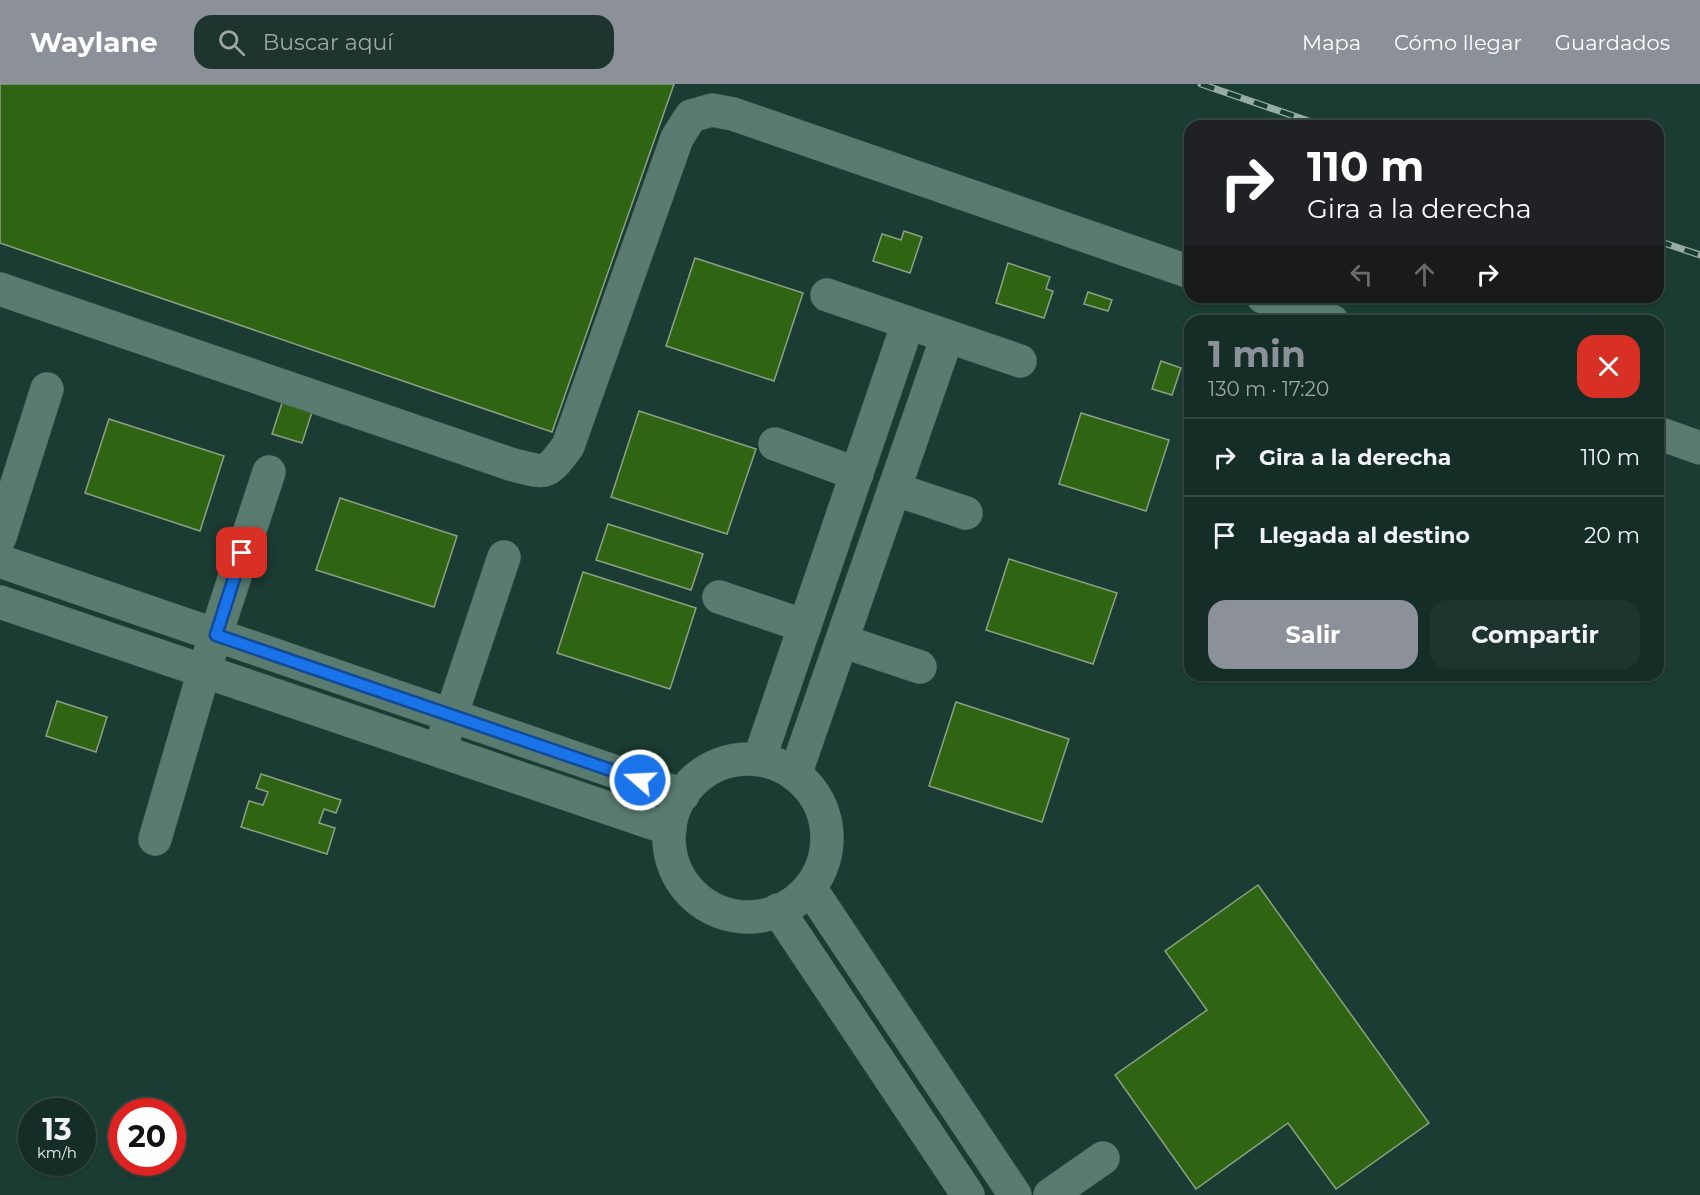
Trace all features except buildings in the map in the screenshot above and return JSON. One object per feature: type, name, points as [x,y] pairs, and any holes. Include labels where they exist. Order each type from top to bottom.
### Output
[{"type":"lane","points":[[0,289],[539,472],[549,469],[568,446],[677,138],[691,116],[712,110],[733,114],[1184,270]]},
{"type":"lane","points":[[827,295],[1020,361]]},
{"type":"lane","points":[[1280,303],[1315,315]]},
{"type":"lane","points":[[759,760],[908,323]]},
{"type":"lane","points":[[795,775],[947,337]]},
{"type":"lane","points":[[0,537],[47,389]]},
{"type":"lane","points":[[1664,435],[1700,448]]},
{"type":"lane","points":[[776,444],[857,474]]},
{"type":"lane","points":[[155,839],[204,671],[269,472]]},
{"type":"lane","points":[[894,489],[966,513]]},
{"type":"lane","points":[[440,752],[504,557]]},
{"type":"lane","points":[[0,561],[683,795]]},
{"type":"lane","points":[[719,597],[805,626]]},
{"type":"lane","points":[[0,602],[670,830]]},
{"type":"lane","points":[[842,640],[920,667]]},
{"type":"lane","points":[[749,759],[767,761],[795,775],[811,789],[826,821],[825,856],[810,888],[797,900],[778,910],[756,916],[730,915],[713,909],[698,899],[677,872],[671,855],[669,837],[678,803],[687,788],[700,776],[715,767],[732,761],[749,759]]},
{"type":"lane","points":[[810,888],[1015,1195]]},
{"type":"lane","points":[[778,910],[968,1195]]},
{"type":"lane","points":[[1050,1195],[1103,1158]]},
{"type":"railway","points":[[1201,84],[1306,120]]},
{"type":"railway","points":[[1664,243],[1700,255]]},
{"type":"route","points":[[242,553],[216,635],[640,780]]}]
